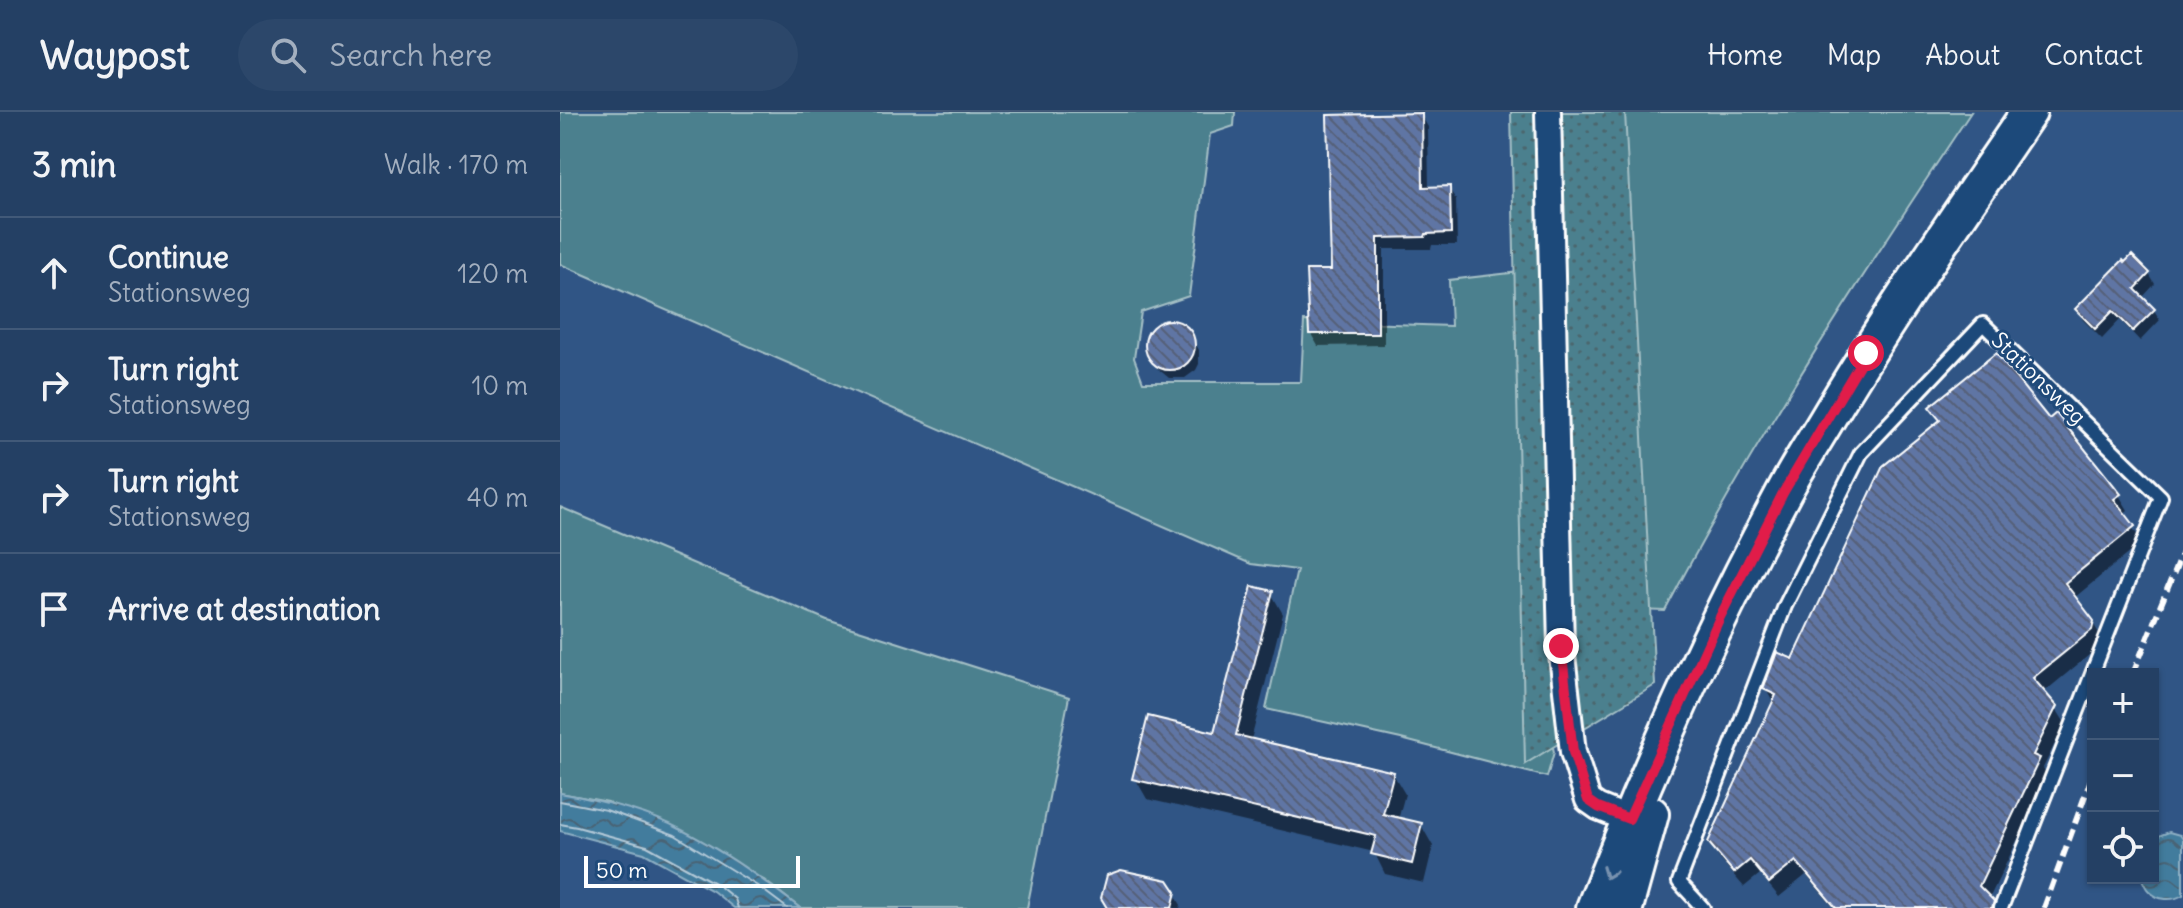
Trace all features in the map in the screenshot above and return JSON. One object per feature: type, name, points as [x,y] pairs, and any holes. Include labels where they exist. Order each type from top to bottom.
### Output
[{"type":"main road","points":[[1594,908],[1638,823],[1671,724],[1720,617],[1783,493],[1866,353],[2029,112]]},
{"type":"main road","points":[[1625,908],[1638,823]]},
{"type":"street","points":[[1548,112],[1561,646],[1573,752],[1588,800],[1638,823]]},
{"type":"lane","name":"Stationsweg","points":[[1703,908],[1679,882],[1785,606],[1861,453],[1983,324],[2161,497],[2001,908]]},
{"type":"green space","points":[[560,112],[1235,112],[1234,126],[1210,134],[1189,296],[1141,312],[1134,358],[1143,382],[1301,382],[1304,321],[1451,326],[1449,280],[1545,269],[1549,730],[1554,752],[1547,777],[1401,739],[1266,709],[1297,570],[1251,564],[560,264]]},
{"type":"green space","points":[[1511,112],[1625,112],[1655,685],[1525,764]]},
{"type":"green space","points":[[1610,112],[1971,112],[1850,295],[1773,420],[1665,611],[1612,609]]},
{"type":"green space","points":[[560,507],[827,620],[1069,697],[1027,908],[800,908],[764,880],[608,802],[560,793]]},
{"type":"water","points":[[560,793],[621,806],[666,822],[727,856],[800,908],[734,908],[713,891],[644,853],[560,831]]},
{"type":"water","points":[[2169,832],[2183,839],[2183,895],[2175,898],[2157,897],[2144,884],[2159,884],[2159,836]]},
{"type":"building","points":[[1422,113],[1423,187],[1450,186],[1451,233],[1378,238],[1378,334],[1309,334],[1306,270],[1331,270],[1327,115]]},
{"type":"building","points":[[2132,255],[2150,273],[2135,289],[2155,309],[2133,331],[2113,311],[2095,329],[2075,309],[2123,260],[2125,262]]},
{"type":"building","points":[[1170,320],[1188,327],[1195,345],[1188,363],[1170,370],[1152,363],[1145,345],[1152,327]]},
{"type":"building","points":[[1996,353],[2049,419],[2056,413],[2121,494],[2114,499],[2135,526],[2065,583],[2094,621],[2092,630],[2033,678],[2057,706],[2033,755],[2040,758],[1979,886],[1994,901],[1992,908],[1836,908],[1796,861],[1769,883],[1750,860],[1734,873],[1708,842],[1776,695],[1763,689],[1777,652],[1793,659],[1883,466],[1940,420],[1929,407]]},
{"type":"building","points":[[1252,586],[1273,591],[1236,735],[1394,772],[1383,814],[1422,823],[1412,864],[1371,854],[1376,836],[1132,779],[1148,716],[1214,732]]},
{"type":"building","points":[[1121,870],[1168,880],[1176,892],[1172,908],[1107,908],[1101,898],[1107,875]]},
{"type":"railway","points":[[2135,668],[2183,550]]},
{"type":"railway","points":[[2044,908],[2087,790]]},
{"type":"route","points":[[1561,646],[1573,752],[1588,800],[1629,819],[1720,617],[1783,493],[1866,353]]}]
